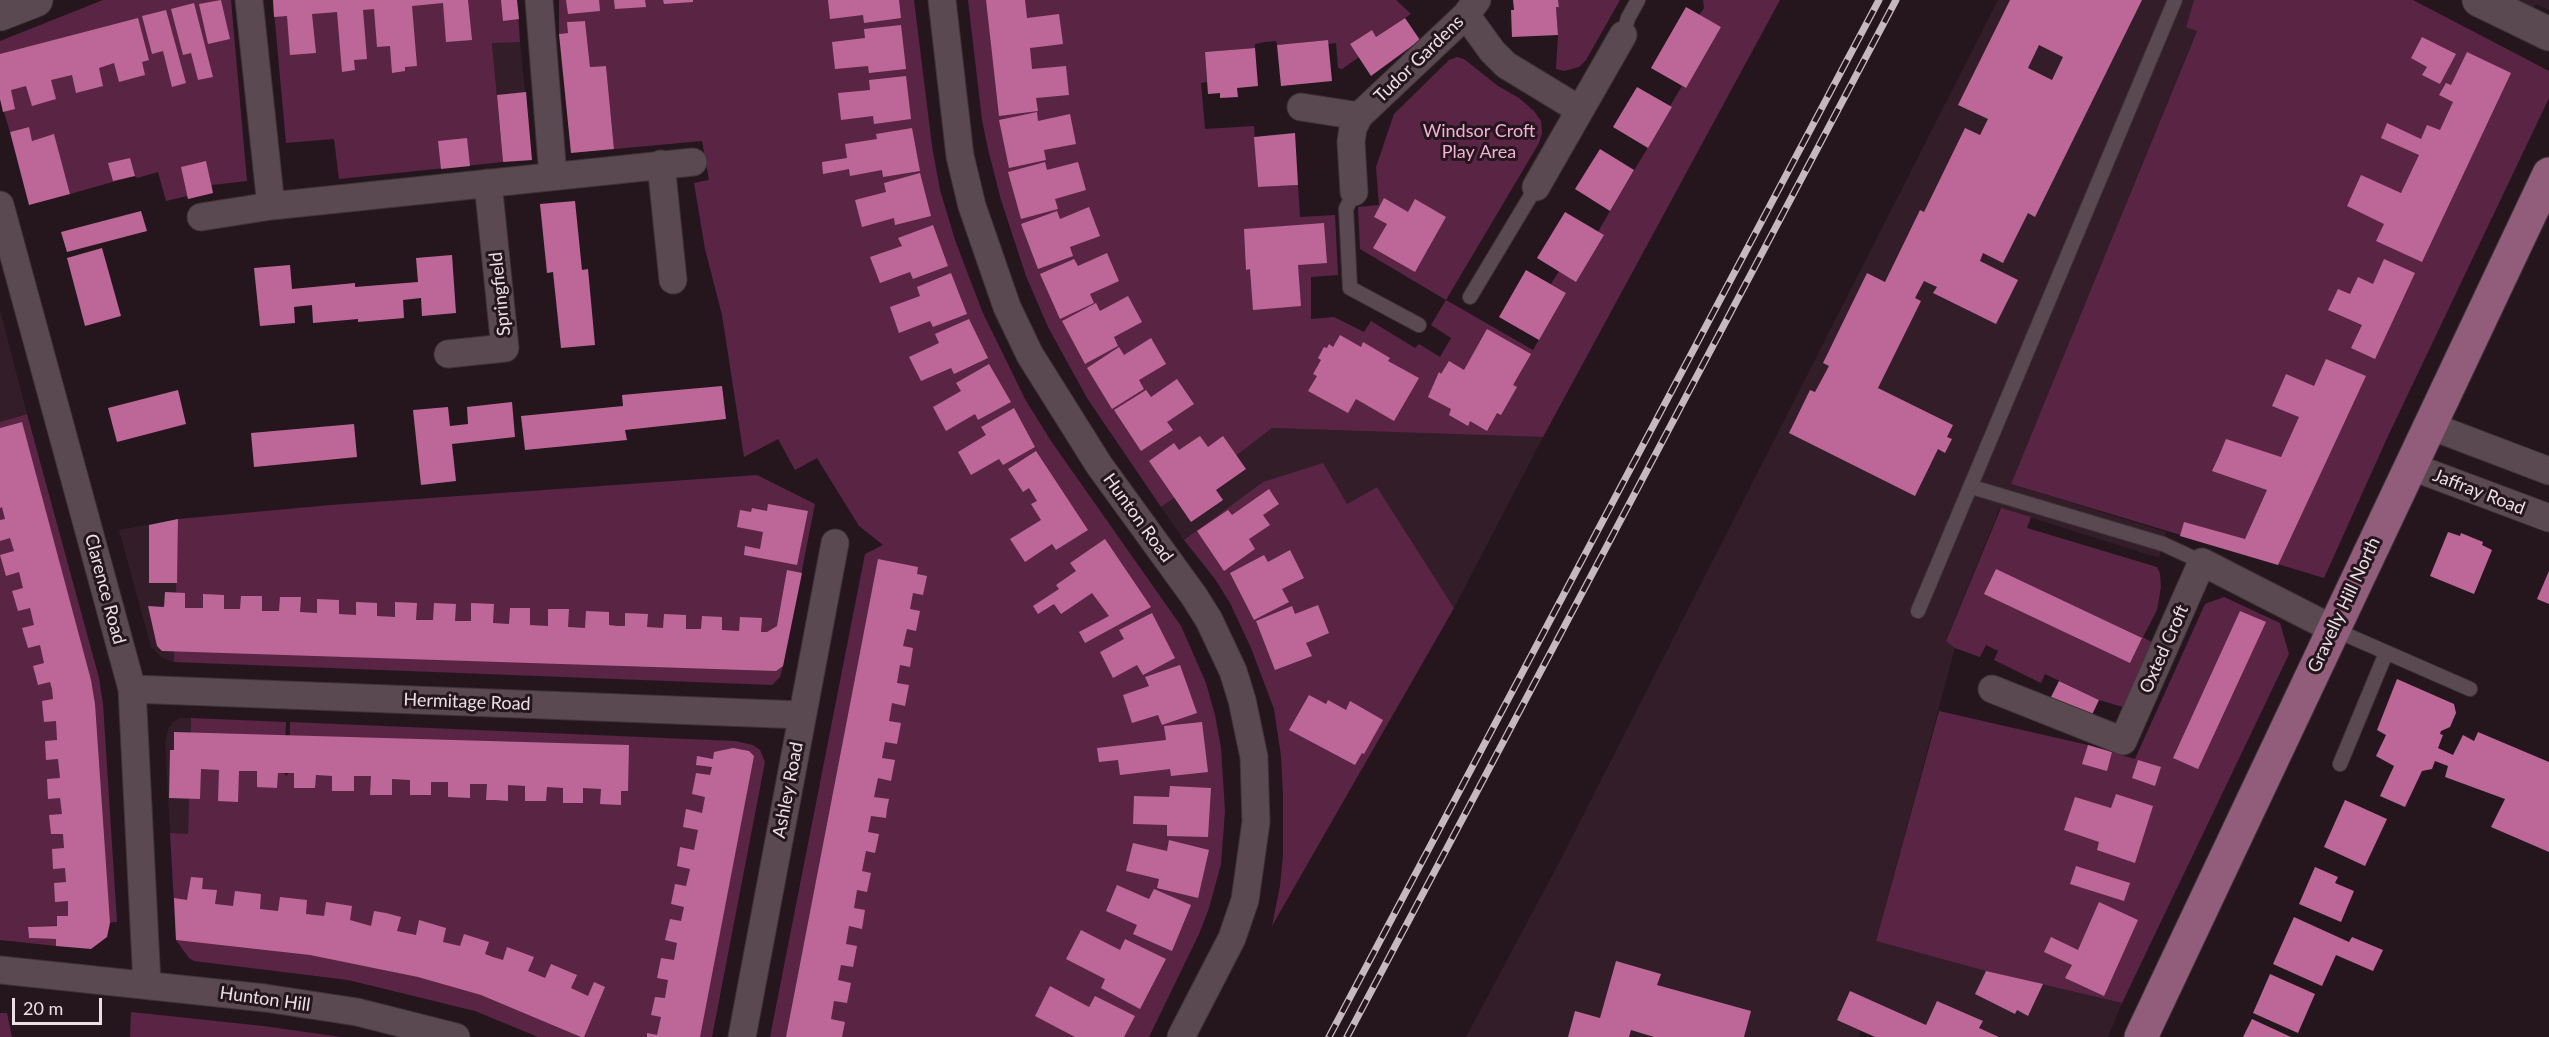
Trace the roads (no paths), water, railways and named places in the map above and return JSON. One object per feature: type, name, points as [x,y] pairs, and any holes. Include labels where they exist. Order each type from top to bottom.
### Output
[{"type":"main road","name":"Gravelly Hill North","points":[[2141,1037],[2428,425],[2549,174]]},
{"type":"street","points":[[0,14],[36,0]]},
{"type":"street","points":[[249,0],[271,207]]},
{"type":"street","points":[[539,0],[553,176]]},
{"type":"street","name":"Hunton Road","points":[[942,0],[960,156],[978,227],[1008,307],[1030,355],[1099,465],[1199,604],[1222,646],[1242,700],[1254,757],[1256,822],[1249,880],[1232,938],[1181,1037]]},
{"type":"street","points":[[2479,0],[2547,29]]},
{"type":"street","points":[[1471,8],[1492,51],[1506,65],[1580,110]]},
{"type":"street","name":"Tudor Gardens","points":[[1354,192],[1352,142],[1353,128],[1359,116],[1471,8]]},
{"type":"street","points":[[1536,187],[1623,35]]},
{"type":"street","name":"Tudor Gardens","points":[[1301,107],[1359,116]]},
{"type":"street","points":[[201,217],[271,207],[693,162]]},
{"type":"street","points":[[661,164],[673,279]]},
{"type":"street","name":"Springfield","points":[[448,354],[505,348],[488,183]]},
{"type":"street","name":"Clarence Road","points":[[0,205],[132,689],[147,984]]},
{"type":"street","points":[[2428,425],[2549,471]]},
{"type":"street","name":"Jaffray Road","points":[[2410,466],[2549,518]]},
{"type":"street","name":"Ashley Road","points":[[742,1037],[836,543]]},
{"type":"street","points":[[2202,562],[2333,629]]},
{"type":"street","name":"Oxted Croft","points":[[1992,689],[2123,741],[2202,562]]},
{"type":"street","name":"Hermitage Road","points":[[132,689],[802,715]]},
{"type":"street","name":"Hunton Hill","points":[[0,970],[265,998],[357,1012],[456,1037]]},
{"type":"lane","points":[[1623,35],[1628,18],[1638,0]]},
{"type":"lane","points":[[1918,611],[1972,488],[2175,0]]},
{"type":"lane","points":[[1470,297],[1536,187]]},
{"type":"lane","points":[[1354,192],[1346,208],[1350,288],[1419,325]]},
{"type":"lane","points":[[1972,488],[2163,544],[2202,562]]},
{"type":"lane","points":[[2333,629],[2470,689]]},
{"type":"lane","points":[[2340,764],[2386,653]]},
{"type":"railway","points":[[1329,1037],[1879,0]]},
{"type":"railway","points":[[1347,1037],[1896,0]]},
{"type":"park label","name":"Windsor Croft Play Area","points":[[1479,141]]}]
